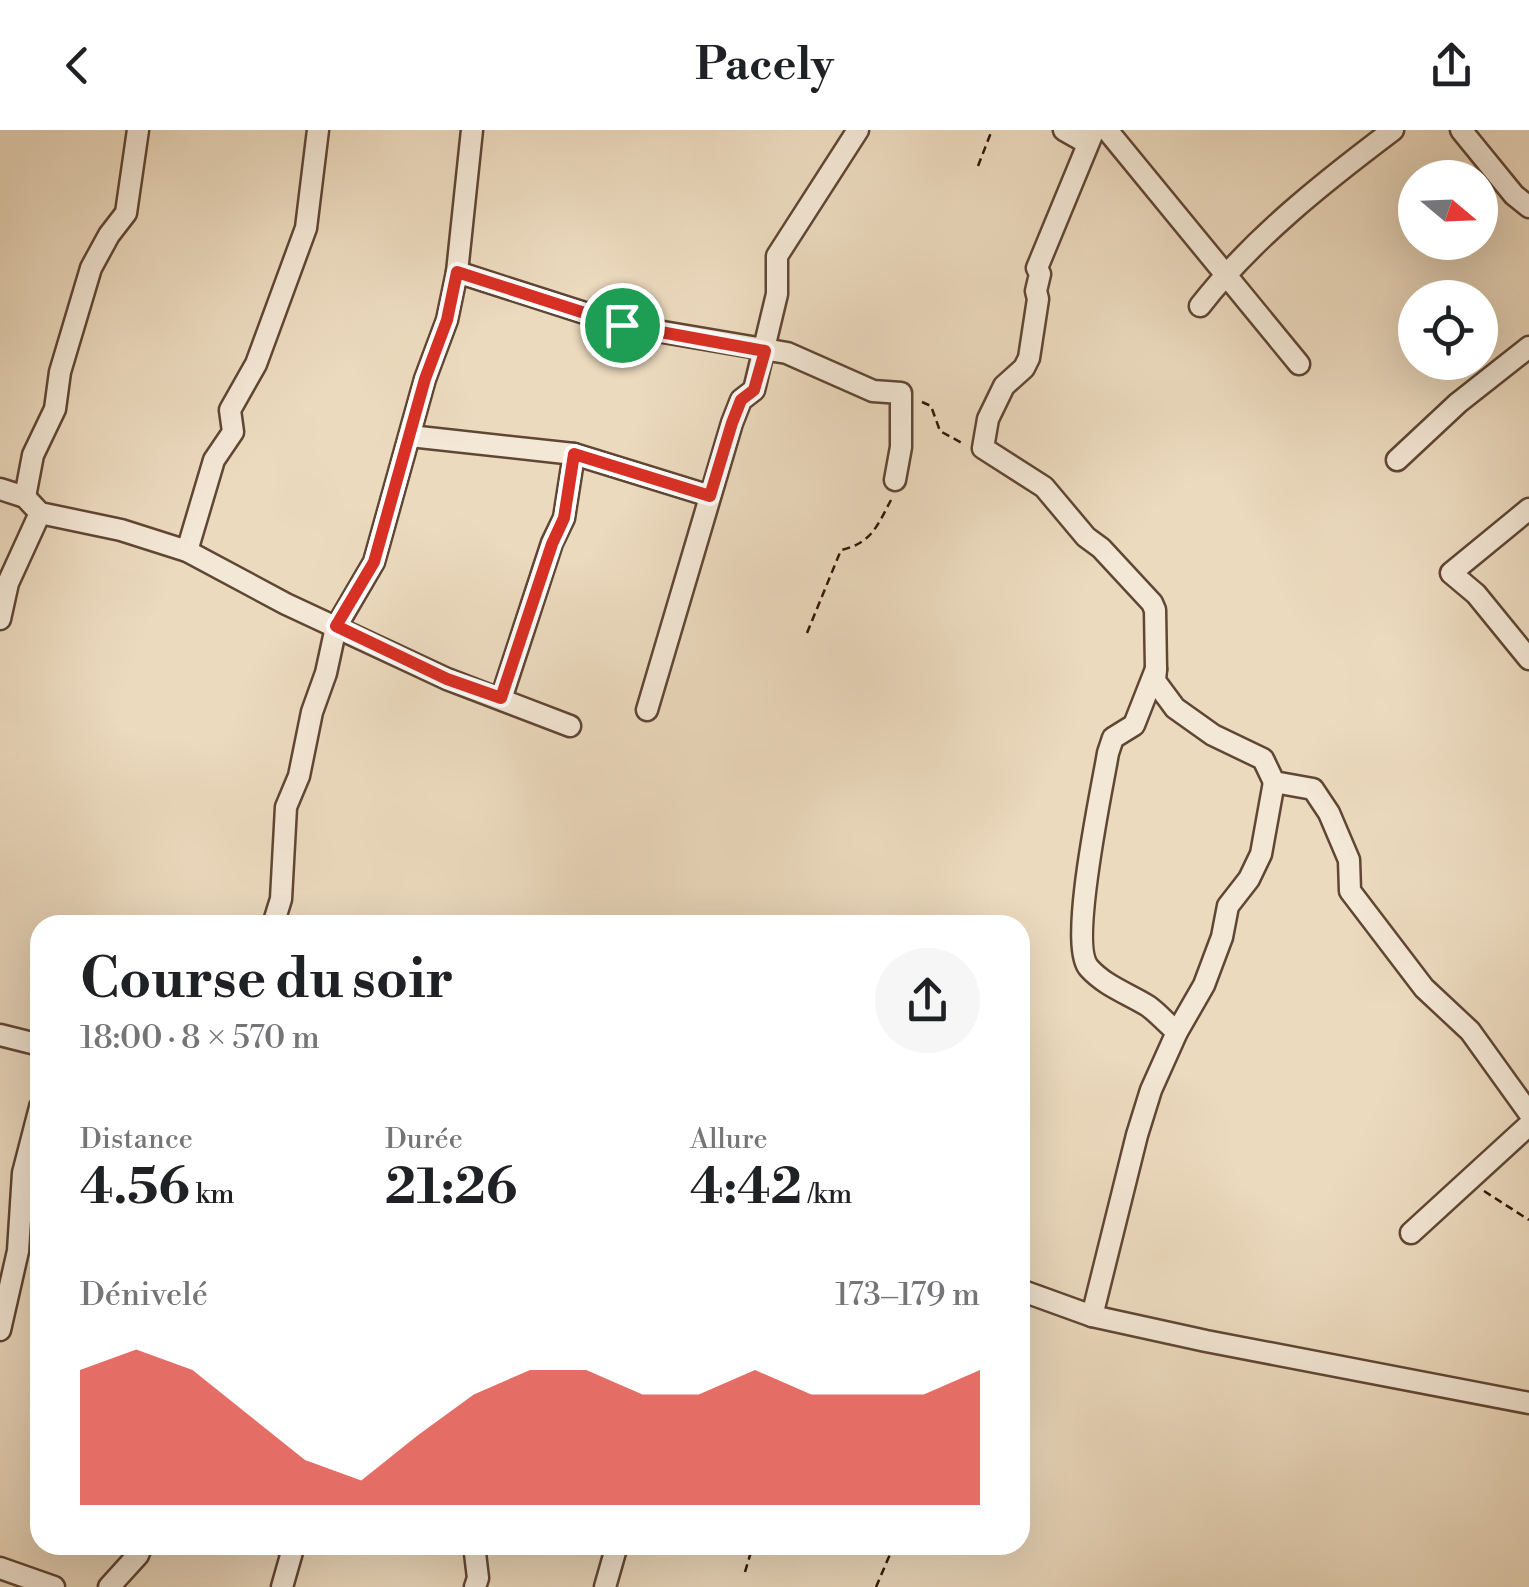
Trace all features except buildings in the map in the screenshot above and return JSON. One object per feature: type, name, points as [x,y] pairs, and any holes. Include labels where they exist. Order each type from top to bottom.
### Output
[{"type":"street","points":[[0,619],[32,505],[33,455],[54,409],[60,372],[91,268],[126,213],[138,130]]},
{"type":"street","points":[[187,551],[214,460],[233,432],[230,410],[256,364],[306,228],[318,130]]},
{"type":"street","points":[[276,915],[286,807],[299,776],[336,626],[374,562],[425,379],[447,320],[457,272],[472,130]]},
{"type":"street","points":[[647,710],[736,412],[741,400],[754,390],[777,294],[776,256],[858,130]]},
{"type":"street","points":[[1064,130],[1091,136],[1037,268],[1038,298],[1029,358],[1004,386],[988,419],[983,448],[1044,487],[1086,537],[1152,603],[1158,634],[1156,681],[1174,708],[1214,735],[1263,759],[1274,782],[1261,854],[1228,906],[1222,937],[1204,985],[1151,1090],[1136,1135],[1092,1316]]},
{"type":"street","points":[[1108,130],[1299,364]]},
{"type":"street","points":[[1200,306],[1226,273],[1348,164],[1393,130]]},
{"type":"street","points":[[1461,130],[1514,196],[1529,207]]},
{"type":"street","points":[[457,272],[622,325],[787,353],[873,391],[900,394],[902,447],[895,480]]},
{"type":"street","points":[[1397,460],[1458,403],[1529,347]]},
{"type":"street","points":[[410,436],[574,454],[710,496]]},
{"type":"street","points":[[501,698],[564,518],[574,454]]},
{"type":"street","points":[[0,490],[32,505],[187,551],[286,604],[447,679],[570,726]]},
{"type":"street","points":[[1529,509],[1451,573],[1476,594],[1529,659]]},
{"type":"street","points":[[1156,669],[1134,725],[1113,738],[1108,753],[1080,925],[1082,956],[1088,967],[1119,991],[1150,1007],[1177,1032]]},
{"type":"street","points":[[1274,782],[1313,789],[1329,813],[1349,860],[1350,890],[1424,988],[1470,1031],[1529,1114]]},
{"type":"street","points":[[0,1035],[30,1042]]},
{"type":"street","points":[[1411,1232],[1529,1124]]},
{"type":"street","points":[[0,1330],[18,1251],[23,1173],[30,1146]]},
{"type":"street","points":[[1030,1294],[1092,1316],[1206,1341],[1529,1403]]},
{"type":"street","points":[[109,1587],[138,1555]]},
{"type":"street","points":[[282,1587],[291,1555]]},
{"type":"street","points":[[475,1555],[475,1587]]},
{"type":"street","points":[[605,1587],[614,1555]]},
{"type":"street","points":[[0,1568],[54,1587]]},
{"type":"path","points":[[978,166],[992,130]]},
{"type":"path","points":[[900,394],[931,406],[940,431],[970,448],[983,448]]},
{"type":"path","points":[[807,633],[842,550],[861,545],[873,532],[896,490],[895,480]]},
{"type":"path","points":[[1468,1180],[1529,1220]]},
{"type":"path","points":[[745,1572],[749,1555]]},
{"type":"path","points":[[876,1587],[890,1555]]},
{"type":"route","points":[[457,272],[622,325],[765,351],[754,390],[741,400],[732,423],[710,496],[574,454],[564,518],[501,698],[447,679],[336,626],[374,562],[425,379],[447,320],[457,272]]}]
